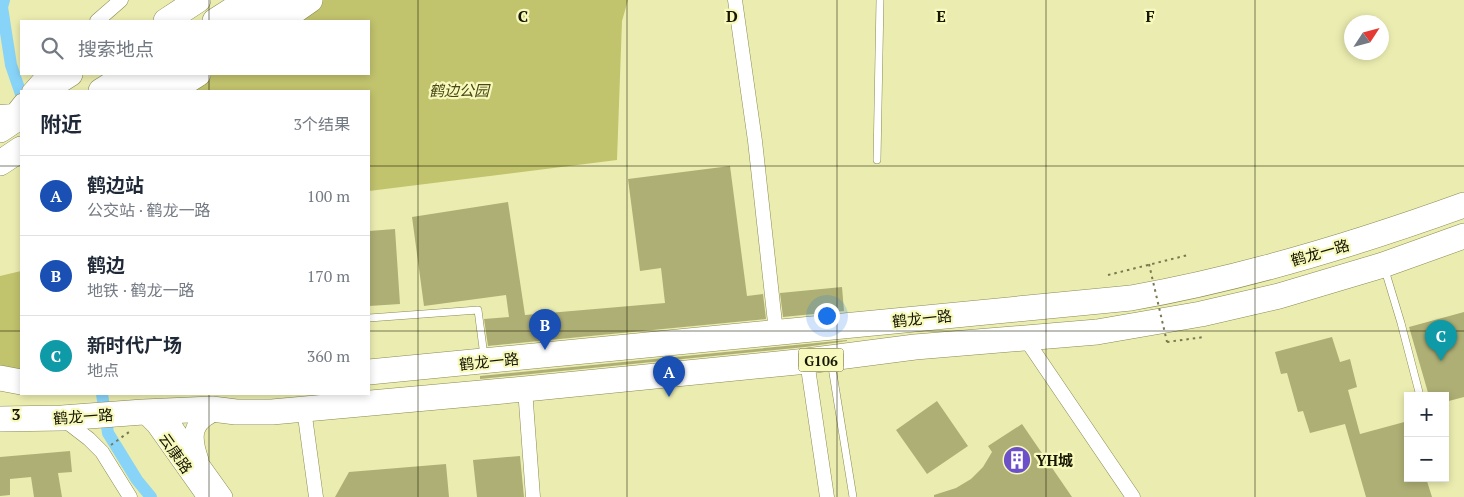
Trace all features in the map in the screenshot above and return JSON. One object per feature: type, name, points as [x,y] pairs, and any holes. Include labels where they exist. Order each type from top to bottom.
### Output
[{"type":"highway","points":[[153,20],[184,0]]},
{"type":"highway","points":[[168,20],[198,0]]},
{"type":"highway","points":[[210,20],[240,0]]},
{"type":"highway","points":[[217,20],[248,0]]},
{"type":"highway","points":[[249,20],[278,0]]},
{"type":"highway","points":[[281,20],[310,0]]},
{"type":"highway","points":[[43,86],[68,75]]},
{"type":"highway","points":[[43,86],[82,75]]},
{"type":"highway","points":[[103,90],[126,75]]},
{"type":"highway","points":[[111,90],[133,75]]},
{"type":"highway","points":[[133,90],[161,75]]},
{"type":"highway","points":[[173,90],[196,75]]},
{"type":"highway","name":"鹤龙一路","points":[[370,372],[1079,304],[1149,295],[1298,258],[1464,205]]},
{"type":"highway","name":"鹤龙一路","points":[[0,419],[62,418],[218,410],[257,412],[304,409],[819,360],[915,347],[1097,332],[1202,314],[1279,296],[1384,265],[1464,236]]},
{"type":"highway","points":[[0,378],[20,382]]},
{"type":"street","points":[[98,20],[121,0]]},
{"type":"street","points":[[735,0],[755,140],[776,332]]},
{"type":"street","points":[[1025,338],[1132,497]]},
{"type":"street","points":[[819,360],[827,497]]},
{"type":"street","points":[[525,389],[533,497]]},
{"type":"street","points":[[304,409],[316,497]]},
{"type":"street","points":[[202,468],[195,446],[196,427],[205,415],[218,410]]},
{"type":"street","name":"云康路","points":[[143,413],[176,430],[223,497]]},
{"type":"street","name":"云康路","points":[[143,413],[156,425],[207,497]]},
{"type":"street","points":[[62,418],[102,452],[130,497]]},
{"type":"lane","points":[[877,160],[880,0]]},
{"type":"lane","points":[[1384,265],[1419,392]]},
{"type":"lane","points":[[370,318],[478,310],[484,361]]},
{"type":"lane","points":[[819,360],[853,497]]},
{"type":"path","points":[[1108,274],[1188,255]]},
{"type":"path","points":[[1149,264],[1167,342],[1204,337]]},
{"type":"path","points":[[110,446],[143,413]]},
{"type":"green space","name":"鹤边公园","points":[[323,0],[628,0],[622,21],[617,160],[370,191],[370,90],[153,90],[179,75],[370,75],[370,20],[295,20]]},
{"type":"green space","points":[[20,271],[20,387],[0,389],[0,276]]},
{"type":"building","points":[[730,166],[747,296],[763,294],[766,319],[488,346],[484,319],[509,317],[506,295],[424,306],[412,217],[508,202],[525,315],[665,303],[661,268],[640,271],[628,179]]},
{"type":"building","points":[[395,229],[400,304],[370,306],[370,231]]},
{"type":"building","points":[[842,287],[844,311],[783,317],[780,293]]},
{"type":"building","points":[[1464,312],[1464,397],[1449,401],[1449,392],[1428,392],[1409,327]]},
{"type":"building","points":[[1332,337],[1340,362],[1350,359],[1357,387],[1348,390],[1360,434],[1404,422],[1404,482],[1427,482],[1432,497],[1366,497],[1345,424],[1310,433],[1303,411],[1298,412],[1287,373],[1281,374],[1275,352]]},
{"type":"building","points":[[847,340],[805,347],[480,379],[480,376]]},
{"type":"building","points":[[937,401],[968,446],[927,474],[896,430]]},
{"type":"building","name":"YH城","points":[[1022,424],[1072,497],[934,497],[934,495],[956,488],[971,479],[983,467],[992,452],[988,446]]},
{"type":"building","points":[[70,451],[72,472],[58,473],[62,497],[34,497],[31,477],[10,479],[10,495],[0,496],[0,457]]},
{"type":"building","points":[[520,456],[524,497],[477,497],[473,460]]},
{"type":"building","points":[[446,464],[449,497],[335,497],[349,472]]},
{"type":"waterway","points":[[4,0],[2,7],[11,65],[20,91]]},
{"type":"waterway","points":[[102,395],[108,433],[137,480],[151,497]]},
{"type":"place","name":"鹤边","points":[[545,350]]},
{"type":"place","name":"新时代广场","points":[[1441,361]]},
{"type":"place","name":"鹤边站","points":[[669,397]]},
{"type":"place","name":"YH城","points":[[1017,460]]}]
